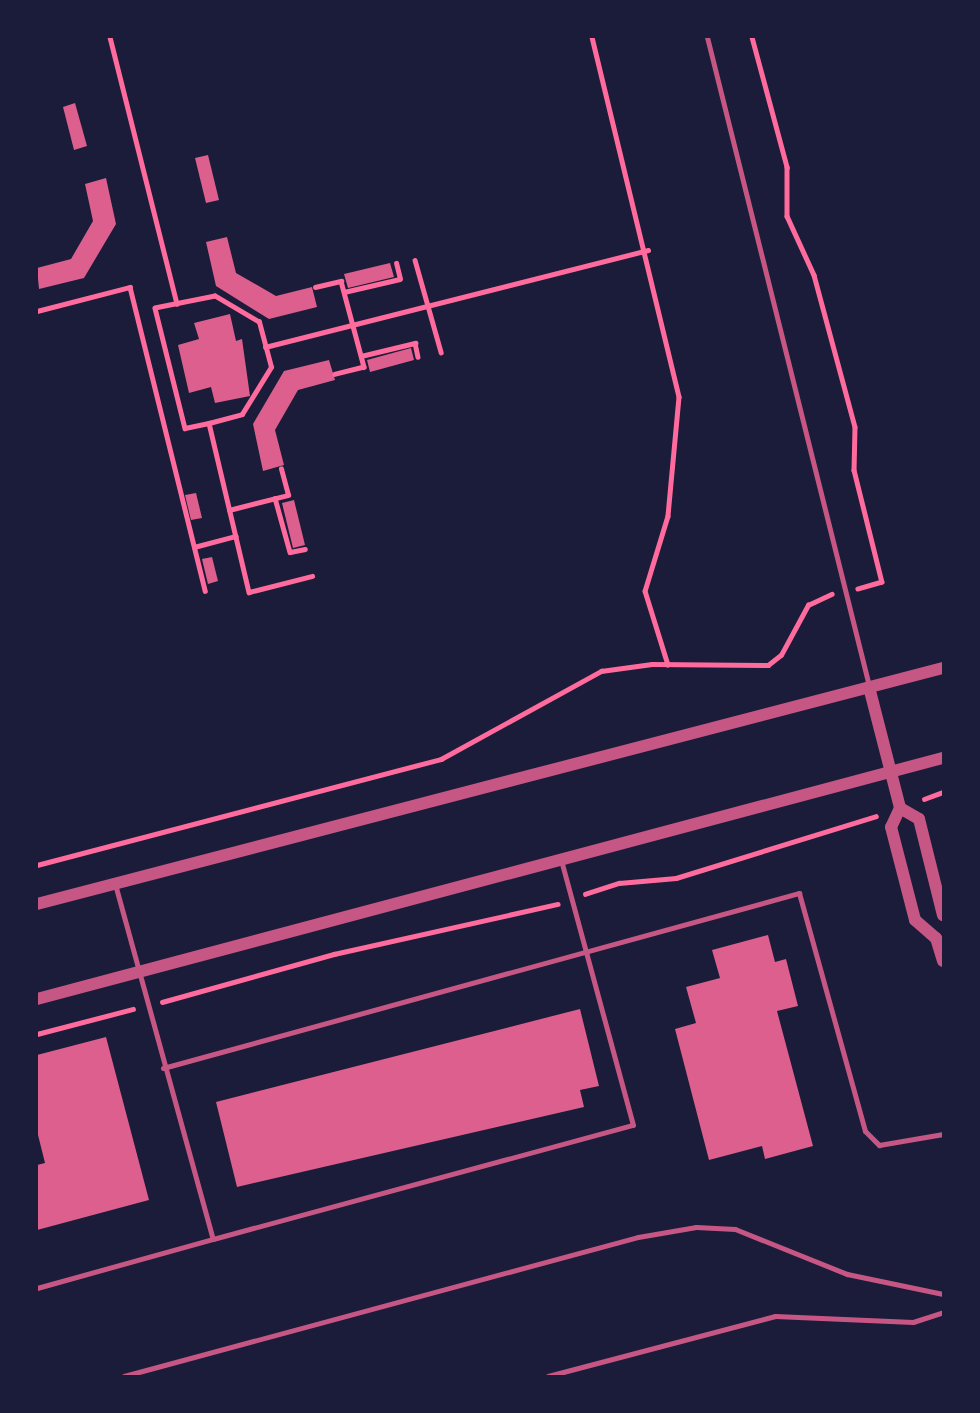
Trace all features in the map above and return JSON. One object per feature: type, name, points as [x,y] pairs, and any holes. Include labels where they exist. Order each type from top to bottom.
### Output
[{"type":"street","points":[[37,904],[943,668]]},
{"type":"street","points":[[869,687],[900,808],[891,827],[915,920],[936,938],[943,961]]},
{"type":"street","points":[[37,999],[138,975],[561,858],[943,758]]},
{"type":"street","points":[[900,808],[919,819],[943,916],[936,938]]},
{"type":"lane","points":[[707,37],[869,687]]},
{"type":"lane","points":[[37,1288],[633,1125],[561,858]]},
{"type":"lane","points":[[115,884],[163,1068],[213,1239]]},
{"type":"lane","points":[[163,1068],[799,894],[865,1131],[879,1145],[943,1134]]},
{"type":"lane","points":[[124,1376],[638,1237],[696,1227],[735,1229],[847,1274],[943,1294]]},
{"type":"lane","points":[[548,1376],[775,1316],[913,1322],[943,1312]]},
{"type":"path","points":[[110,37],[177,304]]},
{"type":"path","points":[[592,37],[648,250],[680,409],[668,516],[645,591],[668,665]]},
{"type":"path","points":[[37,865],[441,759],[570,683],[629,666],[768,665],[781,655],[814,598],[882,582],[854,470],[855,428],[814,275],[787,216],[787,167],[752,37]]},
{"type":"path","points":[[265,347],[648,250]]},
{"type":"path","points":[[415,260],[440,352]]},
{"type":"path","points":[[344,292],[400,279],[396,263]]},
{"type":"path","points":[[316,287],[341,281],[364,367],[335,374]]},
{"type":"path","points":[[37,311],[130,287],[205,591]]},
{"type":"path","points":[[215,296],[259,322],[265,347],[271,367],[242,414],[185,428],[155,308],[215,296]]},
{"type":"path","points":[[361,356],[415,343],[418,357]]},
{"type":"path","points":[[209,423],[249,592],[312,576]]},
{"type":"path","points":[[229,510],[288,495],[281,469]]},
{"type":"path","points":[[275,498],[290,552],[305,549]]},
{"type":"path","points":[[194,547],[236,536]]},
{"type":"path","points":[[37,1034],[571,899],[619,883],[688,874],[943,792]]},
{"type":"building","points":[[75,103],[87,146],[74,150],[63,107]]},
{"type":"building","points":[[208,155],[219,200],[206,203],[195,158]]},
{"type":"building","points":[[106,178],[116,224],[84,278],[39,289],[37,268],[71,259],[93,221],[85,184]]},
{"type":"building","points":[[227,237],[236,273],[276,296],[312,287],[317,307],[269,319],[216,286],[206,242]]},
{"type":"building","points":[[390,263],[394,277],[348,288],[344,274]]},
{"type":"building","points":[[230,314],[236,341],[242,339],[250,396],[215,403],[211,387],[189,393],[178,345],[199,339],[194,323]]},
{"type":"building","points":[[411,348],[414,360],[370,372],[367,360]]},
{"type":"building","points":[[329,360],[335,380],[298,390],[275,430],[284,465],[263,471],[253,424],[284,371]]},
{"type":"building","points":[[196,493],[202,518],[191,520],[185,495]]},
{"type":"building","points":[[294,500],[305,545],[293,548],[282,503]]},
{"type":"building","points":[[212,557],[218,581],[208,584],[202,559]]},
{"type":"building","points":[[768,935],[775,962],[786,959],[798,1006],[777,1011],[813,1146],[765,1159],[762,1146],[709,1160],[675,1029],[696,1023],[686,987],[720,978],[712,950]]},
{"type":"building","points":[[580,1009],[599,1086],[580,1090],[584,1107],[237,1187],[216,1102]]},
{"type":"building","points":[[106,1037],[149,1200],[37,1230],[37,1165],[45,1163],[37,1131],[37,1055]]}]
